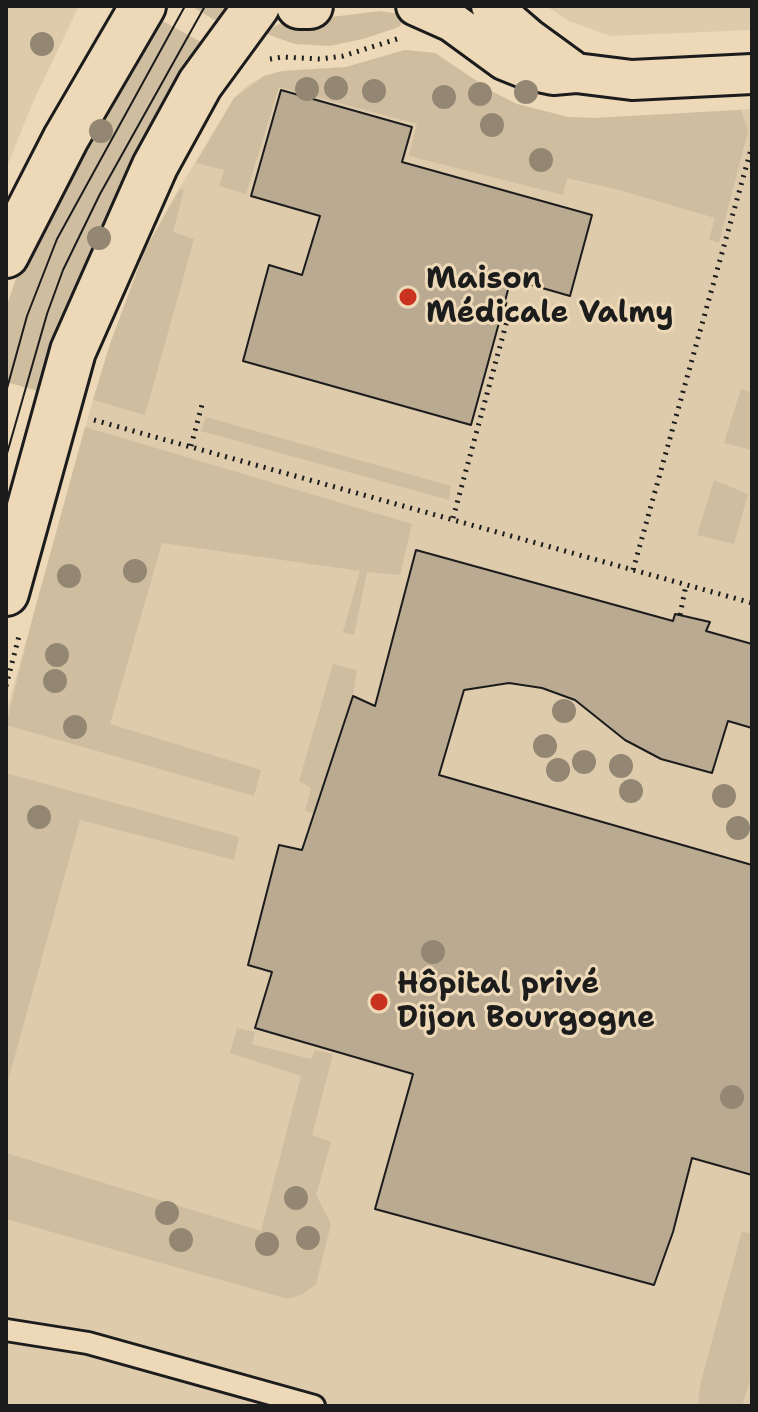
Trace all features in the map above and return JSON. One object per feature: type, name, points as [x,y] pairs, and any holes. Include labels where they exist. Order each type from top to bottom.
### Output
[{"type":"street","points":[[6,255],[66,138],[143,6]]},
{"type":"street","points":[[6,593],[73,351],[155,166],[200,84],[257,6]]},
{"type":"street","points":[[299,6],[310,6]]},
{"type":"street","points":[[416,6],[452,22],[504,60],[553,75],[576,73],[632,80],[752,74]]},
{"type":"street","points":[[491,6],[576,73]]},
{"type":"lane","points":[[6,1330],[88,1343],[314,1406]]},
{"type":"path","points":[[633,570],[752,146]]},
{"type":"path","points":[[453,518],[511,306],[487,300]]},
{"type":"path","points":[[191,446],[203,401]]},
{"type":"path","points":[[82,419],[191,446],[752,603]]},
{"type":"path","points":[[680,615],[686,585]]},
{"type":"shaded area","points":[[6,6],[79,6],[33,102],[6,169]]},
{"type":"shaded area","points":[[191,6],[232,6],[218,22]]},
{"type":"shaded area","points":[[546,6],[752,6],[752,30],[610,36],[569,21]]},
{"type":"shaded area","points":[[380,11],[407,15],[399,27],[329,46],[295,44],[261,32],[282,23]]},
{"type":"shaded area","points":[[152,15],[210,47],[49,394],[6,382],[6,308],[18,273]]},
{"type":"shaded area","name":"Hôpital privé Dijon Bourgogne","points":[[405,50],[435,53],[493,92],[517,104],[568,117],[752,109],[752,1406],[6,1406],[6,713],[93,400],[145,250],[234,98],[264,76],[282,71],[346,67]]},
{"type":"shaded area","points":[[405,50],[435,53],[493,92],[517,104],[568,117],[741,110],[748,131],[719,243],[709,239],[715,218],[567,178],[563,195],[409,156],[417,124],[279,87],[246,194],[219,186],[224,170],[196,163],[234,98],[264,76],[282,71],[346,67]]},
{"type":"shaded area","points":[[180,189],[184,190],[173,232],[194,239],[145,415],[93,400],[145,250]]},
{"type":"shaded area","points":[[741,389],[752,393],[752,450],[724,443]]},
{"type":"shaded area","points":[[206,417],[451,486],[449,500],[201,431]]},
{"type":"shaded area","points":[[85,427],[412,524],[400,575],[367,572],[354,635],[343,632],[360,571],[162,543],[110,724],[261,770],[254,796],[6,725]]},
{"type":"shaded area","points":[[714,480],[748,494],[734,544],[697,535]]},
{"type":"shaded area","points":[[333,664],[357,670],[353,696],[314,814],[305,811],[311,788],[299,781]]},
{"type":"shaded area","points":[[6,773],[239,837],[234,860],[80,820],[6,1088]]},
{"type":"shaded area","points":[[237,1028],[255,1032],[252,1044],[311,1059],[315,1050],[333,1054],[312,1135],[331,1142],[316,1195],[331,1224],[316,1284],[303,1294],[288,1299],[6,1219],[6,1153],[261,1231],[301,1076],[230,1053]]},
{"type":"shaded area","points":[[742,1231],[752,1234],[751,1377],[742,1406],[700,1406],[701,1381]]},
{"type":"building","points":[[281,90],[412,127],[402,162],[592,215],[570,296],[511,279],[471,425],[243,361],[269,265],[302,275],[320,216],[251,196]]},
{"type":"building","points":[[416,550],[673,621],[675,614],[710,622],[706,631],[752,644],[752,728],[728,721],[712,773],[661,759],[625,740],[575,700],[542,688],[509,683],[464,690],[439,775],[752,865],[752,1175],[692,1158],[673,1232],[654,1285],[375,1209],[413,1074],[255,1028],[272,972],[248,965],[279,845],[302,850],[353,696],[375,706]]},
{"type":"tram line","points":[[6,392],[27,316],[57,239],[185,6]]},
{"type":"tram line","points":[[6,457],[47,314],[63,270],[100,194],[205,6]]},
{"type":"place","name":"Maison Médicale Valmy","points":[[408,297]]},
{"type":"place","name":"Hôpital privé Dijon Bourgogne","points":[[379,1002]]}]
